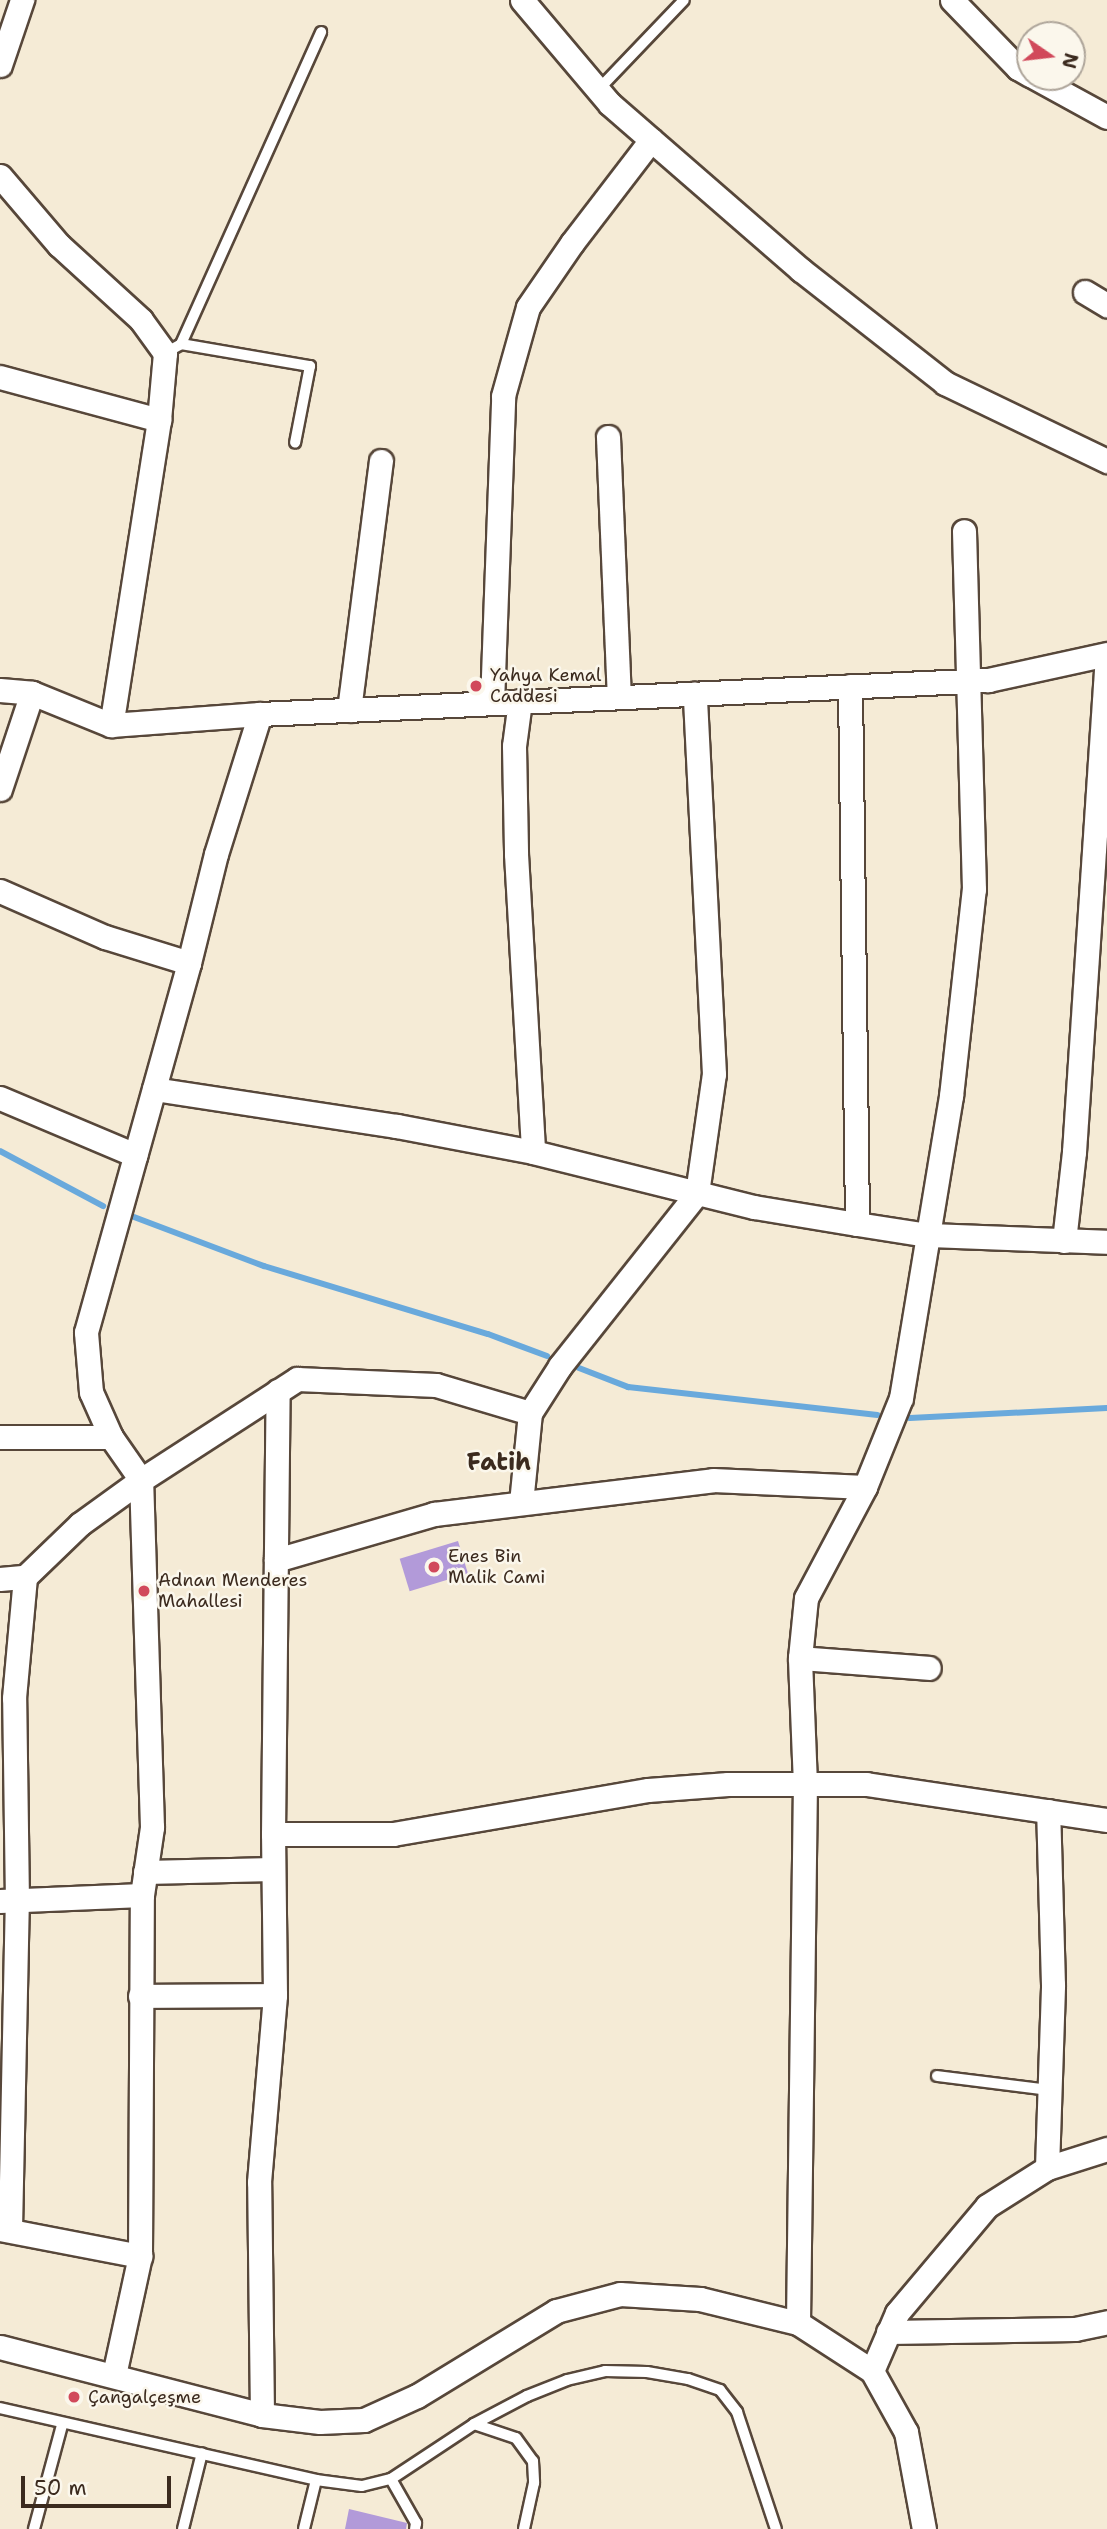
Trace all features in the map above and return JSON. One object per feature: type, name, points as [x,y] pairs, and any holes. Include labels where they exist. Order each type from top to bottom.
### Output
[{"type":"street","points":[[0,65],[22,0]]},
{"type":"street","points":[[522,0],[598,90],[651,140],[802,270],[945,383],[1104,451]]},
{"type":"street","points":[[952,0],[1016,66]]},
{"type":"street","points":[[1059,91],[1107,117]]},
{"type":"street","points":[[492,703],[503,396],[528,307],[572,243],[651,140]]},
{"type":"street","points":[[0,176],[59,245],[173,349],[159,420],[111,725]]},
{"type":"street","points":[[1085,292],[1107,305]]},
{"type":"street","points":[[0,377],[159,420]]},
{"type":"street","points":[[608,437],[619,697]]},
{"type":"street","points":[[349,710],[381,461]]},
{"type":"street","points":[[798,2323],[805,1784],[800,1658],[806,1598],[865,1487],[901,1398],[951,1096],[974,889],[964,531]]},
{"type":"street","points":[[0,691],[32,693],[111,725],[260,714],[988,680],[1107,656],[1101,846],[1064,1241]]},
{"type":"street","points":[[850,686],[857,1224]]},
{"type":"street","points":[[0,789],[32,693]]},
{"type":"street","points":[[521,1503],[530,1413],[560,1366],[697,1193],[714,1074],[695,693]]},
{"type":"street","points":[[520,701],[514,746],[516,855],[533,1152]]},
{"type":"street","points":[[114,2375],[140,2256],[142,1895],[152,1827],[141,1480],[111,1437],[90,1392],[86,1332],[189,963],[216,854],[260,714]]},
{"type":"street","points":[[0,891],[105,937],[189,963]]},
{"type":"street","points":[[153,1089],[397,1126],[533,1152],[754,1207],[857,1224],[928,1235],[1107,1242]]},
{"type":"street","points":[[0,1098],[135,1155]]},
{"type":"street","points":[[0,1579],[25,1577],[80,1524],[141,1480],[298,1379],[436,1385],[530,1413]]},
{"type":"street","points":[[262,2415],[259,2182],[275,1995],[273,1834],[278,1391]]},
{"type":"street","points":[[0,1437],[111,1437]]},
{"type":"street","points":[[276,1560],[434,1514],[521,1503],[713,1480],[865,1487]]},
{"type":"street","points":[[25,1577],[14,1698],[8,1902],[5,2229],[140,2256]]},
{"type":"street","points":[[800,1658],[929,1668]]},
{"type":"street","points":[[273,1834],[393,1834],[648,1790],[728,1784],[866,1784],[1107,1820]]},
{"type":"street","points":[[1047,2168],[1054,1985],[1048,1811]]},
{"type":"street","points":[[145,1872],[273,1869]]},
{"type":"street","points":[[8,1902],[142,1895]]},
{"type":"street","points":[[140,1996],[275,1995]]},
{"type":"street","points":[[872,2371],[897,2313],[987,2206],[1047,2168],[1107,2149]]},
{"type":"street","points":[[0,2347],[262,2415],[320,2422],[363,2420],[416,2396],[556,2311],[620,2294],[699,2299],[798,2323],[872,2371],[906,2432],[924,2529]]},
{"type":"street","points":[[888,2332],[1075,2329],[1107,2322]]},
{"type":"lane","points":[[598,90],[684,0]]},
{"type":"lane","points":[[295,443],[310,366],[173,349],[321,33]]},
{"type":"lane","points":[[937,2076],[1050,2090]]},
{"type":"lane","points":[[0,2408],[62,2425],[202,2453],[316,2480],[362,2486],[391,2479],[474,2424],[527,2396],[567,2379],[605,2371],[647,2372],[688,2379],[720,2390],[737,2412],[776,2529]]},
{"type":"lane","points":[[474,2424],[516,2438],[533,2461],[534,2483],[524,2529]]},
{"type":"lane","points":[[34,2529],[62,2425]]},
{"type":"lane","points":[[183,2529],[202,2453]]},
{"type":"lane","points":[[391,2479],[416,2523],[415,2529]]},
{"type":"lane","points":[[304,2529],[316,2480]]},
{"type":"building","name":"Enes Bin Malik Cami","points":[[458,1541],[468,1574],[410,1591],[400,1559]]},
{"type":"building","points":[[349,2509],[407,2523],[406,2529],[345,2529]]},
{"type":"waterway","points":[[0,1151],[103,1206]]},
{"type":"waterway","points":[[134,1217],[264,1266],[488,1334],[547,1356]]},
{"type":"waterway","points":[[579,1368],[628,1387],[877,1415]]},
{"type":"waterway","points":[[910,1418],[1107,1408]]},
{"type":"place","name":"Yahya Kemal Caddesi","points":[[476,686]]},
{"type":"place","name":"Enes Bin Malik Cami","points":[[434,1567]]},
{"type":"place","name":"Adnan Menderes Mahallesi","points":[[144,1591]]},
{"type":"place","name":"Çangalçeşme","points":[[74,2397]]},
{"type":"district","name":"Fatih","points":[[499,1463]]}]
